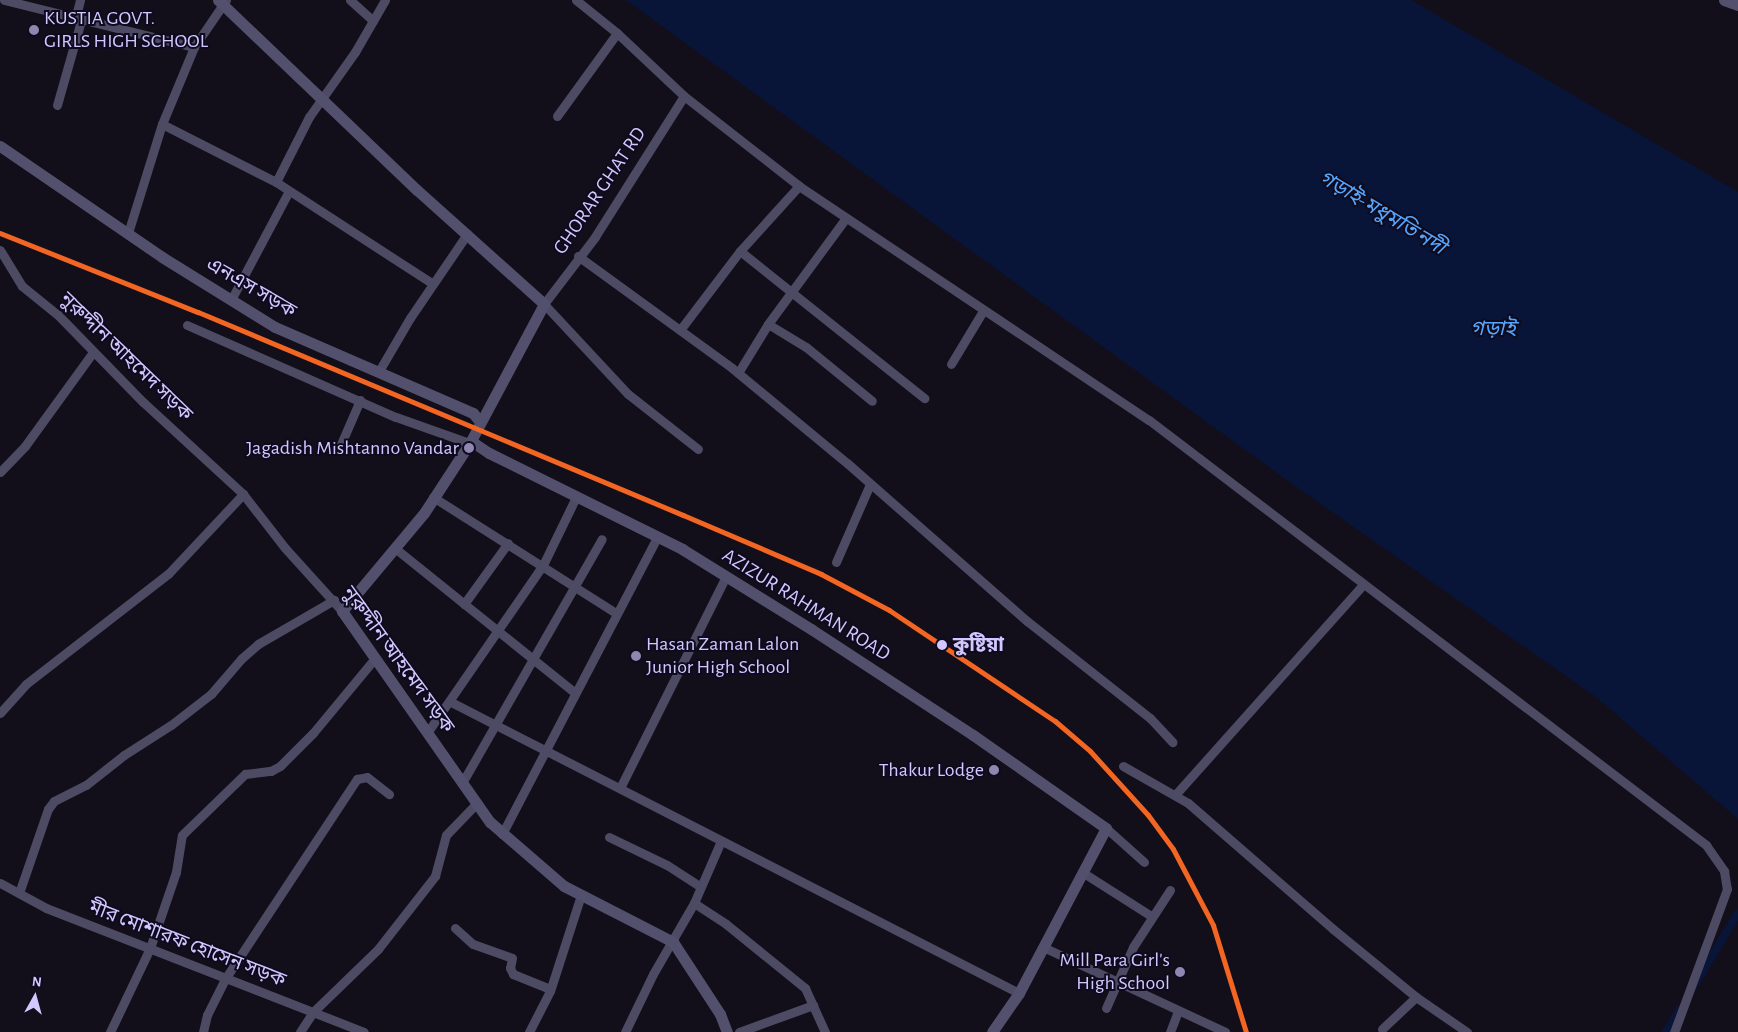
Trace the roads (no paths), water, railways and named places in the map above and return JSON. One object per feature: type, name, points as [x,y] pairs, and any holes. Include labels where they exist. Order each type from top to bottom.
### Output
[{"type":"street","points":[[4,0],[78,20],[194,47]]},
{"type":"street","points":[[57,105],[78,20],[80,0]]},
{"type":"street","points":[[350,0],[374,20]]},
{"type":"street","points":[[276,182],[322,96],[355,52],[385,0]]},
{"type":"street","points":[[576,0],[617,33],[684,96],[798,186],[1149,420],[1363,585],[1626,781],[1706,845],[1718,859],[1727,889],[1674,1032]]},
{"type":"street","points":[[1724,0],[1738,4]]},
{"type":"street","points":[[128,233],[162,124],[194,47],[222,1],[417,190],[544,304],[628,394],[698,449]]},
{"type":"street","points":[[557,116],[617,33]]},
{"type":"street","name":"GHORAR GHAT RD","points":[[544,304],[578,256],[595,237],[684,96]]},
{"type":"street","points":[[162,124],[276,182],[433,284]]},
{"type":"street","name":"এনএস সড়ক","points":[[0,146],[128,233],[275,327],[473,413],[480,422]]},
{"type":"street","points":[[680,330],[740,251],[798,186]]},
{"type":"street","points":[[231,300],[289,191]]},
{"type":"street","points":[[738,373],[768,324],[794,292],[845,219]]},
{"type":"street","points":[[379,372],[433,284],[467,234]]},
{"type":"street","name":"নুরুদ্দীন আহমেদ সড়ক","points":[[0,250],[22,286],[58,315],[93,352],[243,494],[285,548],[334,600],[477,803],[502,834],[557,880],[672,942],[720,1014],[727,1032]]},
{"type":"street","points":[[740,251],[794,292],[924,398]]},
{"type":"street","points":[[578,256],[738,373],[870,484],[1026,621],[1150,718],[1172,742]]},
{"type":"street","points":[[342,611],[396,549],[470,442],[544,304]]},
{"type":"street","points":[[951,364],[983,311]]},
{"type":"street","points":[[768,324],[806,347],[872,401]]},
{"type":"street","points":[[187,325],[437,433],[470,442]]},
{"type":"street","points":[[0,472],[26,446],[93,352]]},
{"type":"street","points":[[341,444],[360,400]]},
{"type":"street","name":"AZIZUR RAHMAN ROAD","points":[[470,442],[576,497],[657,536],[726,576],[973,735],[1106,828]]},
{"type":"street","points":[[836,562],[870,484]]},
{"type":"street","points":[[0,712],[26,684],[168,574],[243,494]]},
{"type":"street","points":[[433,497],[575,585],[616,613]]},
{"type":"street","points":[[427,733],[451,702],[543,565],[576,497]]},
{"type":"street","points":[[502,834],[544,748],[657,536]]},
{"type":"street","points":[[462,782],[602,539]]},
{"type":"street","points":[[464,604],[508,543]]},
{"type":"street","points":[[396,549],[574,692]]},
{"type":"street","points":[[620,788],[726,576]]},
{"type":"street","points":[[1174,795],[1363,585]]},
{"type":"street","points":[[19,893],[48,808],[54,801],[86,785],[124,755],[172,725],[211,694],[241,659],[258,644],[334,600]]},
{"type":"street","points":[[110,1032],[150,948],[176,872],[182,835],[245,774],[271,771],[280,766],[313,734],[375,658]]},
{"type":"street","points":[[451,702],[1019,993]]},
{"type":"street","points":[[1123,766],[1188,803],[1416,997],[1466,1032]]},
{"type":"street","points":[[203,1032],[207,1015],[225,979],[357,779],[367,777],[389,794]]},
{"type":"street","points":[[300,1032],[314,1012],[378,949],[435,876],[446,835],[477,803]]},
{"type":"street","points":[[992,1032],[1019,993],[1106,828],[1144,862]]},
{"type":"street","points":[[609,837],[666,865],[701,887]]},
{"type":"street","points":[[625,1032],[694,903],[721,841]]},
{"type":"street","points":[[1082,872],[1151,916]]},
{"type":"street","name":"মীর মোশারফ হোসেন সড়ক","points":[[0,883],[46,908],[364,1032]]},
{"type":"street","points":[[1106,1008],[1116,982],[1151,916],[1170,890]]},
{"type":"street","points":[[530,1032],[550,989],[582,895]]},
{"type":"street","points":[[694,903],[787,970],[805,988],[825,1032]]},
{"type":"street","points":[[456,928],[473,944],[512,958],[510,968],[513,974],[550,989]]},
{"type":"street","points":[[1043,947],[1225,1032]]},
{"type":"street","points":[[1382,1029],[1416,997]]},
{"type":"street","points":[[740,1032],[813,1005]]},
{"type":"street","points":[[1170,1032],[1178,1011]]},
{"type":"water","name":"গড়াই","points":[[626,0],[1411,0],[1738,192],[1738,819],[1596,697],[1281,476]]},
{"type":"waterway","points":[[1694,986],[1738,913]]},
{"type":"waterway","points":[[1666,1032],[1680,1009]]},
{"type":"place","name":"KUSTIA GOVT. GIRLS HIGH SCHOOL","points":[[34,30]]},
{"type":"place","name":"Jagadish Mishtanno Vandar","points":[[469,448]]},
{"type":"place","name":"কুষ্টিয়া","points":[[942,645]]},
{"type":"place","name":"Hasan Zaman Lalon Junior High School","points":[[636,656]]},
{"type":"place","name":"Thakur Lodge","points":[[994,770]]},
{"type":"place","name":"Mill Para Girl's High School","points":[[1180,972]]},
{"type":"water label","name":"গড়াই-মধুমতি নদী","points":[[1382,213]]}]
